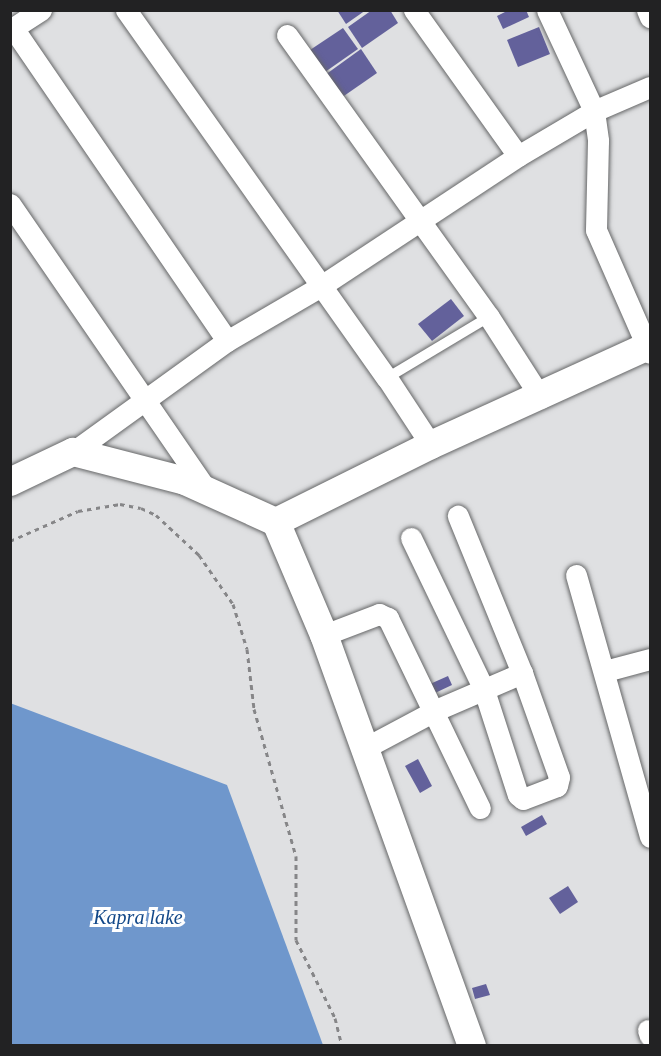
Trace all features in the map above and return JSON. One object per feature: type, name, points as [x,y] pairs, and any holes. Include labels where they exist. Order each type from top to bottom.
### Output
[{"type":"street","points":[[42,10],[12,29],[227,341]]},
{"type":"street","points":[[126,10],[387,378],[431,445]]},
{"type":"street","points":[[414,10],[518,156]]},
{"type":"street","points":[[276,522],[431,445],[650,348],[596,230],[597,141],[594,111],[547,10]]},
{"type":"street","points":[[647,10],[651,17]]},
{"type":"street","points":[[287,35],[489,318],[541,398]]},
{"type":"street","points":[[10,482],[73,452],[227,341],[321,286],[518,156],[594,111],[651,87]]},
{"type":"street","points":[[10,204],[206,489]]},
{"type":"street","points":[[73,452],[132,464],[206,489],[276,522],[324,635],[363,749],[472,1046]]},
{"type":"street","points":[[411,538],[484,690],[518,795],[523,799],[557,786],[559,777],[522,673],[458,516]]},
{"type":"street","points":[[576,575],[651,837]]},
{"type":"street","points":[[324,635],[383,614],[436,710],[480,808]]},
{"type":"street","points":[[605,671],[651,658]]},
{"type":"street","points":[[363,749],[436,710],[522,673]]},
{"type":"lane","points":[[387,378],[489,318]]},
{"type":"path","points":[[10,541],[78,511],[120,504],[141,508],[156,515],[200,555],[233,604],[247,649],[254,709],[296,856],[296,940],[335,1018],[342,1046]]},
{"type":"water","name":"Kapra lake","points":[[10,703],[227,785],[323,1045],[11,1045]]},
{"type":"building","points":[[337,10],[366,10],[346,24]]},
{"type":"building","points":[[372,10],[390,10],[398,23],[362,48],[348,27]]},
{"type":"building","points":[[509,10],[526,10],[529,17],[503,29],[497,16]]},
{"type":"building","points":[[539,27],[550,54],[518,67],[507,40]]},
{"type":"building","points":[[343,28],[358,49],[325,72],[310,50]]},
{"type":"building","points":[[361,49],[377,73],[341,98],[325,75]]},
{"type":"building","points":[[451,299],[464,316],[432,341],[418,324]]},
{"type":"building","points":[[448,676],[452,685],[435,693],[430,684]]},
{"type":"building","points":[[418,759],[432,786],[420,793],[405,766]]},
{"type":"building","points":[[542,815],[547,824],[526,836],[521,827]]},
{"type":"building","points":[[568,886],[578,902],[560,914],[549,898]]},
{"type":"building","points":[[486,984],[490,995],[475,999],[472,988]]}]
